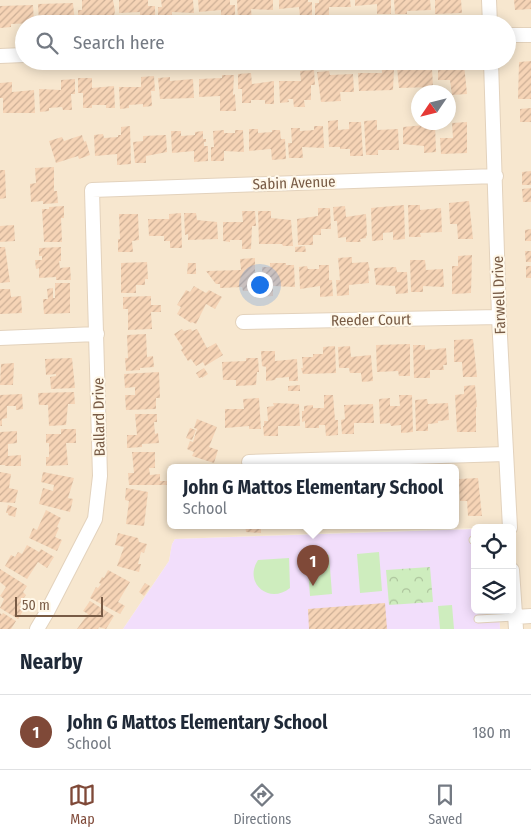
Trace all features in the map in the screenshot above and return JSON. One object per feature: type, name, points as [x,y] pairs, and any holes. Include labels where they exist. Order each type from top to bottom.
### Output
[{"type":"street","points":[[489,0],[490,15]]},
{"type":"street","points":[[516,35],[531,35]]},
{"type":"street","points":[[0,56],[15,55]]},
{"type":"street","name":"Farwell Drive","points":[[491,70],[499,317],[510,524]]},
{"type":"street","name":"Sabin Avenue","points":[[92,190],[496,176]]},
{"type":"street","name":"Ballard Drive","points":[[36,629],[47,612],[95,519],[100,476],[92,190]]},
{"type":"street","name":"Reeder Court","points":[[243,322],[499,317]]},
{"type":"street","points":[[0,338],[97,334]]},
{"type":"street","points":[[249,462],[506,454]]},
{"type":"street","points":[[516,623],[531,616]]},
{"type":"lane","points":[[478,619],[516,623]]},
{"type":"shaded area","points":[[0,0],[531,0],[531,629],[500,629],[499,614],[516,614],[516,524],[471,524],[471,528],[459,529],[459,464],[167,464],[167,529],[448,529],[175,539],[172,544],[169,561],[123,629],[0,629]]},
{"type":"shaded area","points":[[471,529],[471,614],[499,614],[500,629],[123,629],[169,561],[172,544],[175,539]]},
{"type":"green space","points":[[379,552],[382,591],[360,593],[357,554]]},
{"type":"green space","points":[[329,555],[332,594],[310,596],[307,557]]},
{"type":"green space","points":[[289,558],[290,588],[282,593],[274,594],[260,589],[254,576],[254,569],[258,560]]},
{"type":"green space","points":[[430,567],[433,602],[389,605],[386,570]]},
{"type":"green space","points":[[452,605],[454,629],[440,629],[438,606]]},
{"type":"building","points":[[82,0],[113,0],[115,11],[114,15],[78,15],[78,10],[82,10]]},
{"type":"building","points":[[119,0],[148,0],[148,6],[155,6],[155,15],[140,15],[140,12],[119,13]]},
{"type":"building","points":[[161,0],[193,0],[194,13],[172,12],[172,15],[158,15],[158,7],[162,7]]},
{"type":"building","points":[[198,0],[230,0],[230,5],[235,5],[235,15],[221,15],[221,10],[199,12]]},
{"type":"building","points":[[237,0],[273,0],[273,10],[251,9],[252,15],[238,15]]},
{"type":"building","points":[[279,0],[308,0],[308,2],[312,2],[312,15],[300,15],[299,7],[279,9]]},
{"type":"building","points":[[319,0],[350,0],[351,7],[329,7],[329,15],[315,15],[315,3],[319,3]]},
{"type":"building","points":[[355,0],[391,0],[391,14],[377,14],[377,4],[355,6]]},
{"type":"building","points":[[394,0],[430,0],[431,10],[407,11],[407,14],[395,14]]},
{"type":"building","points":[[435,0],[461,0],[462,13],[435,14]]},
{"type":"building","points":[[514,0],[531,0],[531,9],[515,10]]},
{"type":"building","points":[[73,3],[74,15],[39,15],[38,4]]},
{"type":"building","points":[[33,5],[34,15],[15,15],[15,24],[11,24],[11,27],[0,28],[0,6]]},
{"type":"building","points":[[531,61],[531,99],[518,99],[519,62]]},
{"type":"building","points":[[314,70],[315,85],[311,85],[311,100],[304,100],[305,107],[294,107],[293,99],[288,99],[289,102],[280,103],[279,81],[301,81],[300,71]]},
{"type":"building","points":[[382,70],[394,70],[393,90],[359,91],[358,73],[382,73]]},
{"type":"building","points":[[397,70],[432,70],[433,85],[411,85],[411,88],[399,88]]},
{"type":"building","points":[[438,70],[465,70],[467,94],[456,95],[456,85],[451,85],[450,80],[438,80]]},
{"type":"building","points":[[329,71],[330,75],[353,74],[354,92],[340,92],[341,101],[321,102],[317,72]]},
{"type":"building","points":[[251,73],[252,84],[274,81],[274,104],[265,104],[265,100],[251,100],[251,103],[242,103],[242,89],[238,89],[238,74]]},
{"type":"building","points":[[222,75],[234,75],[233,95],[235,94],[236,111],[220,111],[220,96],[199,97],[199,79],[222,78]]},
{"type":"building","points":[[154,76],[155,91],[151,91],[152,106],[143,107],[143,104],[129,105],[129,108],[120,109],[119,87],[141,87],[141,77]]},
{"type":"building","points":[[170,77],[170,81],[193,79],[194,98],[160,99],[158,78]]},
{"type":"building","points":[[78,78],[92,78],[92,88],[114,86],[115,108],[106,108],[106,105],[92,105],[92,108],[83,108],[83,93],[78,93]]},
{"type":"building","points":[[75,79],[75,94],[71,94],[72,110],[63,110],[62,107],[49,108],[49,111],[40,112],[39,89],[61,90],[61,80]]},
{"type":"building","points":[[12,82],[12,92],[34,90],[35,113],[3,113],[0,83]]},
{"type":"building","points":[[531,108],[531,122],[520,122],[520,109]]},
{"type":"building","points":[[338,120],[338,130],[349,129],[349,122],[361,122],[363,156],[350,156],[350,149],[329,147],[328,121]]},
{"type":"building","points":[[377,120],[377,130],[398,129],[399,150],[378,150],[378,155],[366,155],[364,121]]},
{"type":"building","points":[[467,122],[467,153],[441,154],[440,138],[453,138],[452,130],[456,130],[456,123]]},
{"type":"building","points":[[130,126],[131,164],[117,165],[117,154],[95,156],[94,135],[103,134],[104,138],[118,137],[118,135],[121,135],[121,127]]},
{"type":"building","points":[[314,126],[323,126],[324,148],[302,147],[303,158],[289,158],[288,143],[292,143],[291,128],[300,128],[300,131],[314,130]]},
{"type":"building","points":[[411,126],[411,130],[435,130],[436,152],[424,153],[424,146],[403,144],[403,127]]},
{"type":"building","points":[[249,129],[258,129],[258,133],[280,130],[281,139],[285,139],[286,159],[272,160],[271,149],[249,151]]},
{"type":"building","points":[[224,130],[224,133],[235,133],[235,130],[243,130],[244,152],[224,151],[224,161],[211,161],[211,147],[214,147],[213,131]]},
{"type":"building","points":[[171,131],[181,131],[181,136],[195,135],[195,132],[203,131],[203,139],[206,139],[204,146],[208,146],[208,161],[194,162],[194,151],[172,153]]},
{"type":"building","points":[[82,135],[90,155],[79,159],[78,156],[56,163],[49,141],[62,137],[64,141]]},
{"type":"building","points":[[166,135],[167,152],[146,156],[146,163],[135,163],[133,142],[143,141],[143,136]]},
{"type":"building","points":[[54,167],[54,191],[57,191],[58,203],[43,204],[43,201],[31,202],[30,184],[36,183],[35,168]]},
{"type":"building","points":[[0,170],[5,170],[6,198],[0,199]]},
{"type":"building","points":[[531,171],[531,185],[522,185],[522,172]]},
{"type":"building","points":[[531,188],[531,202],[523,202],[522,189]]},
{"type":"building","points":[[469,201],[473,239],[458,239],[457,224],[450,224],[449,203]]},
{"type":"building","points":[[404,205],[405,239],[393,240],[393,232],[383,233],[383,240],[372,241],[371,208]]},
{"type":"building","points":[[408,205],[420,205],[420,210],[441,208],[442,232],[420,233],[421,237],[409,237]]},
{"type":"building","points":[[64,206],[64,218],[61,218],[62,242],[44,242],[42,209]]},
{"type":"building","points":[[345,206],[346,217],[366,214],[367,236],[360,239],[361,242],[346,242],[346,237],[338,238],[337,221],[334,221],[333,207]]},
{"type":"building","points":[[318,208],[330,208],[331,229],[321,229],[321,235],[313,235],[313,245],[298,245],[297,219],[318,216]]},
{"type":"building","points":[[242,211],[255,211],[256,226],[252,226],[251,249],[242,249],[242,240],[223,241],[223,222],[243,222]]},
{"type":"building","points":[[258,211],[271,211],[271,218],[291,220],[293,246],[259,244]]},
{"type":"building","points":[[181,213],[182,248],[170,248],[170,241],[164,241],[164,236],[149,236],[148,219],[169,219],[169,214]]},
{"type":"building","points":[[184,213],[196,213],[197,220],[217,222],[218,239],[188,240],[188,234],[185,235]]},
{"type":"building","points":[[119,214],[138,214],[139,240],[132,241],[133,252],[118,252],[118,239],[120,239]]},
{"type":"building","points":[[14,225],[15,241],[0,242],[0,226]]},
{"type":"building","points":[[531,229],[531,241],[525,241],[525,230]]},
{"type":"building","points":[[305,246],[306,252],[295,252],[295,247]]},
{"type":"building","points":[[0,247],[5,247],[10,282],[0,283]]},
{"type":"building","points":[[61,247],[60,268],[70,267],[71,280],[56,280],[56,277],[39,278],[39,268],[36,269],[35,260],[42,260],[42,256],[39,256],[39,248]]},
{"type":"building","points":[[525,251],[531,251],[531,262],[526,262]]},
{"type":"building","points":[[472,255],[471,293],[452,294],[452,266],[458,266],[458,256]]},
{"type":"building","points":[[352,257],[352,263],[368,262],[370,271],[368,271],[369,283],[349,285],[349,295],[337,296],[336,280],[340,280],[338,258]]},
{"type":"building","points":[[255,258],[255,273],[253,273],[255,291],[243,291],[242,287],[220,288],[220,284],[216,284],[206,271],[241,270],[240,259]]},
{"type":"building","points":[[410,260],[425,260],[426,270],[443,269],[444,287],[423,286],[423,292],[411,292]]},
{"type":"building","points":[[147,262],[148,279],[145,279],[145,285],[136,285],[136,293],[121,293],[121,263]]},
{"type":"building","points":[[188,263],[196,263],[196,274],[187,274]]},
{"type":"building","points":[[270,263],[294,265],[295,287],[273,286],[273,296],[260,297],[259,281],[263,281],[262,267],[270,267]]},
{"type":"building","points":[[319,265],[329,265],[329,280],[332,280],[333,296],[320,297],[320,286],[300,289],[299,267],[307,266],[308,269],[319,269]]},
{"type":"building","points":[[526,266],[531,266],[531,278],[526,278]]},
{"type":"building","points":[[396,267],[397,272],[407,272],[408,293],[396,294],[395,286],[376,285],[374,268]]},
{"type":"building","points":[[55,283],[70,283],[70,313],[44,314],[43,299],[48,299],[47,289],[53,288],[53,298],[55,298]]},
{"type":"building","points":[[194,286],[206,293],[209,290],[222,297],[215,309],[206,304],[196,324],[177,314],[181,307],[177,305],[186,290],[190,292]]},
{"type":"building","points":[[0,289],[10,289],[11,297],[21,296],[22,313],[0,314]]},
{"type":"building","points":[[151,296],[151,305],[161,305],[161,312],[151,312],[152,329],[128,330],[128,309],[123,309],[123,297]]},
{"type":"building","points":[[182,329],[184,331],[191,329],[192,331],[197,329],[207,348],[216,343],[223,355],[205,366],[203,362],[196,366],[191,359],[188,361],[181,350],[183,348],[174,334]]},
{"type":"building","points":[[146,334],[147,357],[153,356],[154,367],[126,371],[125,358],[128,358],[127,335]]},
{"type":"building","points":[[473,339],[477,377],[463,377],[462,362],[454,362],[454,340]]},
{"type":"building","points":[[410,344],[410,376],[399,376],[398,371],[377,372],[376,345]]},
{"type":"building","points":[[413,345],[425,345],[425,350],[446,348],[447,365],[443,365],[444,370],[430,370],[430,378],[414,378]]},
{"type":"building","points":[[335,346],[336,373],[303,374],[301,368],[303,368],[302,357],[313,357],[313,354],[323,354],[323,347]]},
{"type":"building","points":[[350,346],[351,357],[371,355],[373,381],[362,382],[361,373],[350,373],[349,368],[339,368],[338,347]]},
{"type":"building","points":[[261,351],[275,351],[275,361],[297,359],[298,381],[289,381],[289,377],[266,381],[266,367],[262,366]]},
{"type":"building","points":[[72,358],[75,388],[51,389],[50,377],[56,376],[56,374],[46,375],[45,359]]},
{"type":"building","points":[[246,358],[258,358],[259,372],[257,372],[256,385],[236,386],[236,380],[223,380],[222,362],[246,361]]},
{"type":"building","points":[[14,363],[13,385],[0,385],[1,364]]},
{"type":"building","points":[[204,368],[208,374],[199,378],[196,373]]},
{"type":"building","points":[[159,372],[160,398],[156,398],[156,409],[126,410],[125,395],[135,395],[135,387],[125,388],[124,374]]},
{"type":"building","points":[[300,385],[300,391],[288,391],[288,386]]},
{"type":"building","points":[[475,385],[477,407],[476,432],[457,432],[455,395],[464,394],[464,386]]},
{"type":"building","points":[[74,392],[75,404],[68,404],[66,425],[49,426],[48,405],[39,405],[38,393]]},
{"type":"building","points":[[22,394],[23,409],[16,410],[16,406],[7,406],[7,418],[2,419],[2,426],[0,426],[0,395]]},
{"type":"building","points":[[324,395],[333,395],[335,420],[338,420],[338,435],[326,436],[325,425],[319,425],[319,428],[305,428],[305,421],[302,422],[304,406],[313,405],[313,408],[324,408]]},
{"type":"building","points":[[399,395],[412,395],[413,432],[401,433],[401,425],[380,424],[379,399],[390,398],[390,406],[400,406]]},
{"type":"building","points":[[259,398],[261,429],[249,429],[249,426],[225,428],[225,409],[244,409],[243,399]]},
{"type":"building","points":[[427,399],[428,404],[448,403],[449,420],[428,424],[428,431],[416,431],[415,400]]},
{"type":"building","points":[[273,403],[299,404],[300,426],[278,426],[278,436],[264,436],[264,421],[268,421],[267,407],[274,406]]},
{"type":"building","points":[[373,404],[374,423],[354,423],[354,434],[342,434],[341,420],[345,419],[344,405]]},
{"type":"building","points":[[135,414],[157,414],[157,422],[154,422],[155,434],[158,433],[159,443],[142,444],[142,447],[127,448],[127,435],[137,435]]},
{"type":"building","points":[[197,419],[217,427],[209,447],[218,450],[214,463],[192,456],[194,452],[187,449],[190,441],[193,442],[197,429],[194,428]]},
{"type":"building","points":[[190,428],[196,430],[192,440],[186,438]]},
{"type":"building","points":[[61,429],[76,429],[76,443],[66,443],[68,465],[46,466],[46,457],[49,457],[49,443],[46,443],[46,434],[61,434]]},
{"type":"building","points":[[17,431],[17,443],[8,444],[8,456],[21,455],[21,466],[0,465],[0,432]]},
{"type":"building","points":[[132,452],[155,452],[155,468],[149,468],[150,475],[160,474],[160,481],[167,481],[167,485],[129,485],[128,473],[134,473]]},
{"type":"building","points":[[0,472],[11,474],[9,488],[18,490],[15,503],[0,502]]},
{"type":"building","points":[[43,472],[74,478],[68,498],[73,499],[70,512],[39,504],[43,488],[53,491],[54,485],[41,482]]},
{"type":"building","points":[[478,478],[482,516],[468,516],[467,501],[460,501],[459,479]]},
{"type":"building","points":[[126,488],[148,492],[144,526],[126,524],[129,501],[125,500]]},
{"type":"building","points":[[8,505],[17,508],[15,517],[6,513]]},
{"type":"building","points":[[46,510],[61,518],[55,537],[62,540],[57,551],[29,538],[33,528],[37,530]]},
{"type":"building","points":[[246,529],[261,529],[261,533],[246,532]]},
{"type":"building","points":[[118,533],[138,538],[139,542],[147,544],[144,553],[141,552],[138,564],[141,564],[139,572],[117,566],[124,547],[115,545]]},
{"type":"building","points":[[27,545],[39,552],[41,549],[54,557],[47,568],[38,562],[27,579],[5,566],[11,555],[15,557],[18,552],[22,554]]},
{"type":"building","points":[[0,569],[27,586],[23,592],[26,595],[19,605],[24,609],[18,619],[0,608],[4,599],[0,596],[6,587],[0,582]]},
{"type":"building","points":[[108,570],[130,582],[118,602],[125,606],[120,614],[90,598],[96,587],[98,588],[101,584],[99,583],[102,577],[104,578]]},
{"type":"building","points":[[145,583],[150,586],[144,596],[139,592]]},
{"type":"building","points":[[90,601],[114,616],[106,629],[99,627],[98,629],[77,629],[88,614],[83,611]]},
{"type":"building","points":[[385,603],[387,629],[309,629],[308,609]]},
{"type":"building","points":[[0,613],[16,621],[11,629],[0,629]]},
{"type":"place","name":"John G Mattos Elementary School","points":[[313,586]]}]
